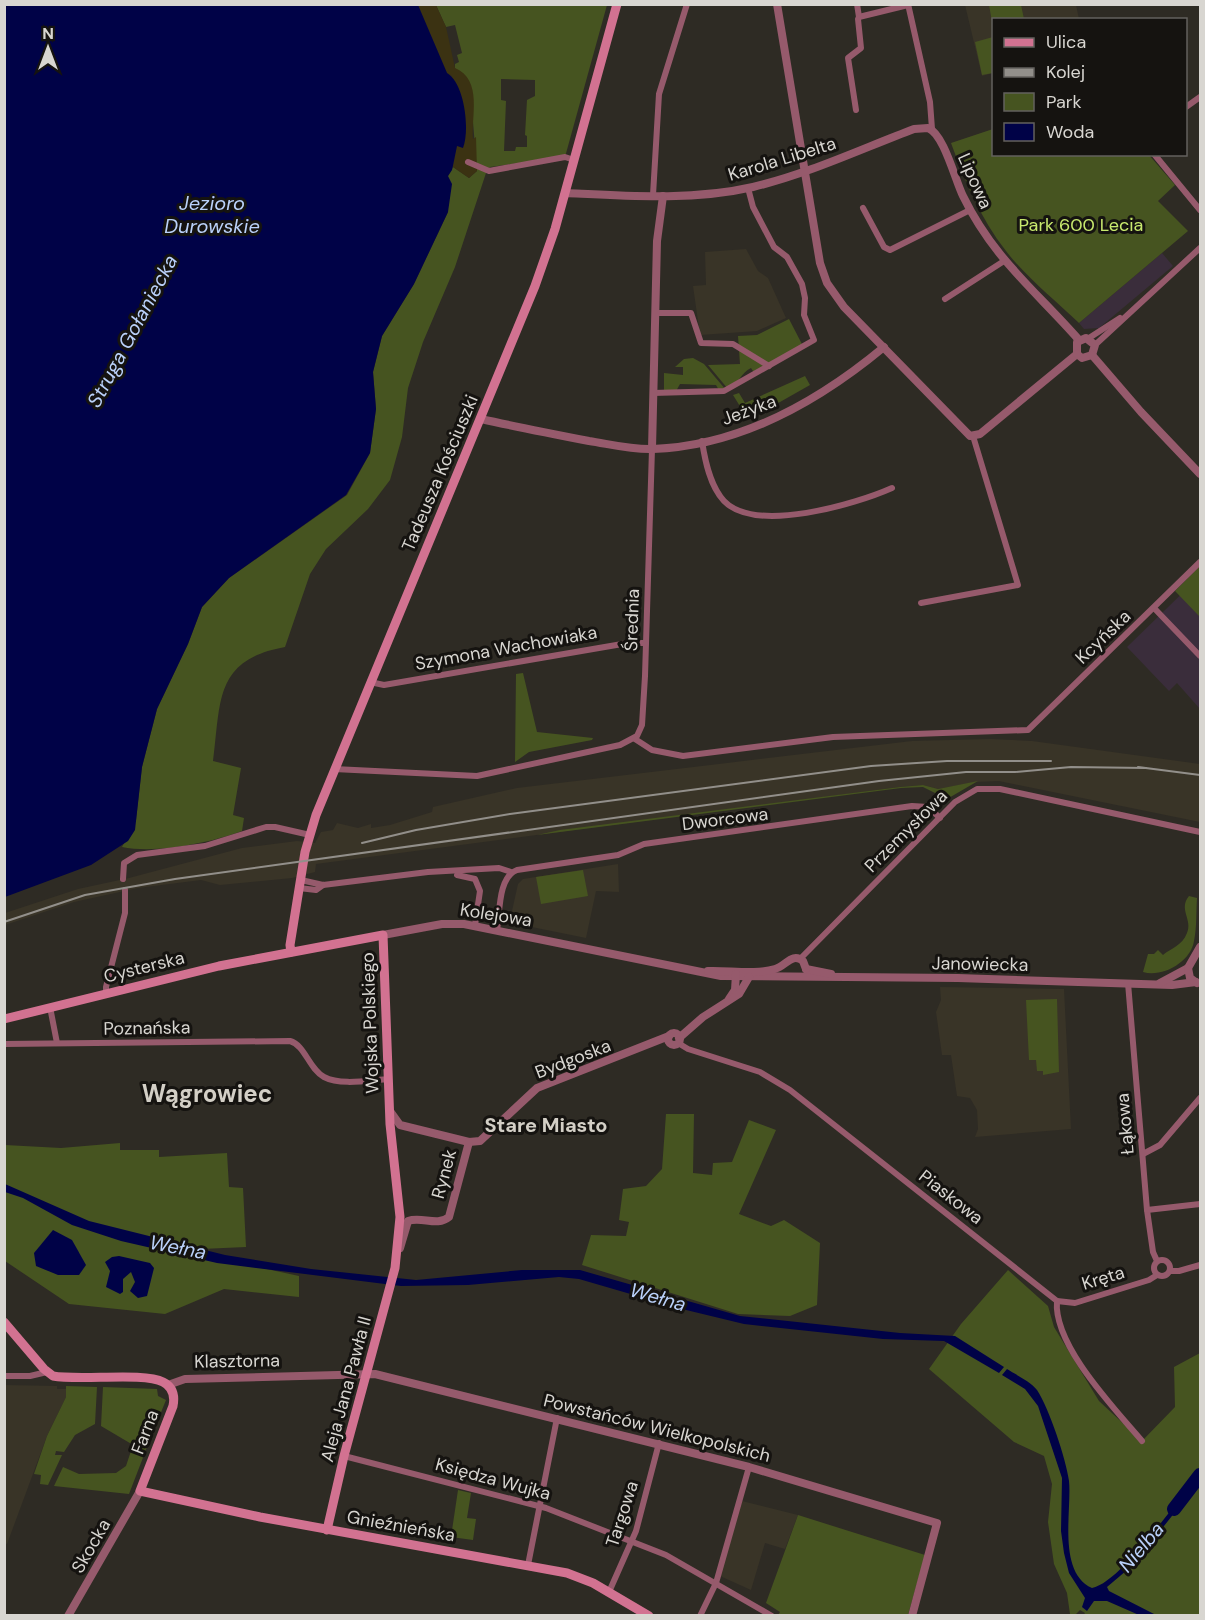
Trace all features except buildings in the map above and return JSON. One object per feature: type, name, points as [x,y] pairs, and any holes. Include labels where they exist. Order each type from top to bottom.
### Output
[{"type":"main road","name":"Tadeusza Kościuszki","points":[[291,952],[300,884],[310,835],[334,769],[529,303],[565,193],[617,4]]},
{"type":"main road","name":"Kolejowa","points":[[291,952],[383,935]]},
{"type":"main road","name":"Wojska Polskiego","points":[[383,935],[390,1109]]},
{"type":"main road","name":"Cysterska","points":[[4,1019],[219,966],[291,952]]},
{"type":"main road","points":[[390,1109],[400,1217],[396,1263]]},
{"type":"main road","name":"Aleja Jana Pawła II","points":[[327,1530],[344,1456],[396,1263]]},
{"type":"main road","points":[[4,1322],[47,1372]]},
{"type":"main road","name":"Klasztorna","points":[[47,1372],[58,1377],[158,1380],[168,1385]]},
{"type":"main road","name":"Farna","points":[[140,1491],[173,1406],[174,1397],[168,1385]]},
{"type":"main road","name":"Gnieźnieńska","points":[[140,1491],[327,1530],[528,1565],[577,1576],[649,1616]]},
{"type":"street","points":[[653,195],[659,94],[687,4]]},
{"type":"street","points":[[777,4],[824,276],[838,300],[955,423],[973,436],[1018,585],[921,603]]},
{"type":"street","points":[[856,110],[848,58],[861,48],[857,24],[859,17],[857,4]]},
{"type":"street","points":[[859,17],[908,5]]},
{"type":"street","name":"Lipowa","points":[[908,5],[930,102],[932,129],[939,136],[970,210],[1004,261],[1079,340]]},
{"type":"street","points":[[1187,105],[1200,97]]},
{"type":"street","name":"Karola Libelta","points":[[565,193],[703,195],[748,188],[805,171],[914,129],[932,129]]},
{"type":"street","points":[[1156,156],[1200,210]]},
{"type":"street","points":[[468,162],[489,171],[565,157],[574,160]]},
{"type":"street","points":[[652,393],[720,392],[814,340],[804,315],[805,298],[802,284],[787,257],[774,247],[753,207],[748,188]]},
{"type":"street","name":"Średnia","points":[[635,738],[642,725],[657,241],[663,196]]},
{"type":"street","points":[[863,208],[884,247],[890,250],[970,210]]},
{"type":"street","points":[[1092,356],[1095,345],[1123,316],[1200,248]]},
{"type":"street","points":[[945,298],[1004,261]]},
{"type":"street","points":[[655,313],[691,313],[701,342],[738,346],[769,366]]},
{"type":"street","points":[[1092,356],[1083,358],[1077,354],[1075,345],[1079,340],[1089,338],[1123,316]]},
{"type":"street","points":[[1089,338],[1095,345]]},
{"type":"street","name":"Jeżyka","points":[[481,420],[597,442],[652,449],[702,441],[749,429],[789,412],[824,392],[884,347]]},
{"type":"street","points":[[973,436],[980,434],[1077,354]]},
{"type":"street","points":[[1092,356],[1200,474]]},
{"type":"street","points":[[702,441],[709,471],[721,497],[733,508],[749,514],[807,514],[846,505],[892,488]]},
{"type":"street","name":"Kcyńska","points":[[635,738],[652,750],[683,756],[833,737],[1025,730],[1034,726],[1200,562]]},
{"type":"street","points":[[1154,608],[1200,656]]},
{"type":"street","name":"Szymona Wachowiaka","points":[[370,682],[384,685],[628,643],[646,643]]},
{"type":"street","points":[[334,769],[477,776],[620,745],[635,738]]},
{"type":"street","name":"Przemysłowa","points":[[801,958],[940,818],[967,794],[977,789],[994,788],[1200,832]]},
{"type":"street","name":"Dworcowa","points":[[300,884],[316,890],[323,885],[445,872],[501,868],[512,872],[618,855],[644,844],[811,823],[912,806],[928,807],[940,818]]},
{"type":"street","points":[[123,879],[124,863],[137,855],[205,846],[266,827],[310,835]]},
{"type":"street","name":"Dworcowa","points":[[445,872],[477,881],[480,891],[475,925]]},
{"type":"street","points":[[497,930],[504,884],[512,872]]},
{"type":"street","points":[[106,993],[125,913],[125,890]]},
{"type":"street","name":"Kolejowa","points":[[383,935],[442,924],[475,925],[695,971],[736,973],[774,970],[786,964]]},
{"type":"street","points":[[1198,983],[1190,978],[1188,968],[1197,958],[1200,947]]},
{"type":"street","points":[[806,969],[801,958],[790,959],[786,964],[786,971],[795,976],[806,969],[844,976]]},
{"type":"street","name":"Janowiecka","points":[[1160,983],[1188,968]]},
{"type":"street","points":[[728,1000],[735,990],[736,973]]},
{"type":"street","name":"Kolejowa","points":[[736,973],[749,977],[795,976]]},
{"type":"street","name":"Janowiecka","points":[[795,976],[820,979],[844,976],[1198,983]]},
{"type":"street","name":"Bydgoska","points":[[469,1142],[483,1139],[534,1090],[637,1050],[674,1039],[742,991],[749,977]]},
{"type":"street","name":"Łąkowa","points":[[1128,982],[1147,1210],[1153,1252],[1157,1261]]},
{"type":"street","points":[[50,1007],[57,1043]]},
{"type":"street","name":"Piaskowa","points":[[674,1039],[688,1049],[760,1072],[790,1090],[1057,1301]]},
{"type":"street","name":"Poznańska","points":[[4,1044],[290,1041],[296,1044],[314,1069],[326,1078],[341,1081],[389,1079]]},
{"type":"street","points":[[1143,1154],[1160,1145],[1200,1098]]},
{"type":"street","name":"Rynek","points":[[390,1109],[396,1122],[400,1125],[469,1142],[449,1217],[437,1222],[414,1219],[408,1221],[396,1263]]},
{"type":"street","points":[[1147,1210],[1200,1204]]},
{"type":"street","points":[[1170,1271],[1166,1261],[1157,1261],[1153,1268],[1157,1275],[1164,1276],[1170,1271],[1179,1271],[1200,1264]]},
{"type":"street","name":"Kręta","points":[[1057,1301],[1075,1303],[1149,1280],[1157,1275]]},
{"type":"street","points":[[1057,1301],[1059,1323],[1078,1358],[1105,1397],[1142,1441]]},
{"type":"street","name":"Klasztorna","points":[[4,1376],[30,1376],[47,1372]]},
{"type":"street","name":"Powstańców Wielkopolskich","points":[[366,1375],[375,1374],[659,1443],[749,1467],[937,1523],[912,1616]]},
{"type":"street","name":"Klasztorna","points":[[168,1385],[185,1379],[366,1375]]},
{"type":"street","points":[[528,1565],[557,1418]]},
{"type":"street","name":"Targowa","points":[[609,1592],[632,1540],[659,1443]]},
{"type":"street","name":"Księdza Wujka","points":[[344,1456],[539,1506],[632,1540],[666,1555],[772,1616]]},
{"type":"street","points":[[700,1616],[716,1583],[749,1467]]},
{"type":"street","name":"Skocka","points":[[68,1616],[140,1491]]},
{"type":"shaded area","points":[[965,5],[1076,5],[1079,18],[992,18],[992,73],[982,76]]},
{"type":"shaded area","points":[[746,249],[758,271],[768,278],[786,318],[757,331],[700,335],[693,286],[706,285],[705,252]]},
{"type":"shaded area","points":[[1162,253],[1173,266],[1099,328],[1084,329],[1079,323]]},
{"type":"shaded area","points":[[1200,576],[1200,709],[1177,683],[1169,691],[1127,647]]},
{"type":"shaded area","points":[[990,739],[1032,741],[1200,764],[1200,822],[999,781],[975,782],[938,789],[923,785],[316,864],[315,872],[292,878],[220,885],[201,880],[138,888],[74,902],[5,925],[5,913],[78,889],[242,848],[297,841],[315,843],[321,832],[333,830],[337,823],[358,828],[371,824],[371,828],[390,825],[432,812],[433,807],[517,788],[912,741]]},
{"type":"shaded area","points":[[618,864],[619,892],[596,891],[586,938],[512,923],[510,920],[518,884],[523,879]]},
{"type":"shaded area","points":[[940,987],[1064,989],[1071,1129],[975,1137],[978,1129],[977,1110],[970,1098],[957,1096],[951,1055],[942,1055],[936,1012],[941,1000]]},
{"type":"shaded area","points":[[4,1385],[57,1386],[57,1389],[66,1389],[66,1397],[47,1436],[7,1544],[4,1543]]},
{"type":"shaded area","points":[[742,1501],[798,1515],[785,1549],[765,1543],[751,1590],[720,1576]]},
{"type":"green space","points":[[436,5],[607,5],[565,157],[490,167],[486,173],[455,267],[423,342],[408,388],[402,437],[390,480],[368,509],[326,549],[310,574],[285,647],[262,653],[245,662],[233,673],[225,686],[213,761],[241,768],[233,815],[244,818],[242,831],[214,840],[182,846],[150,849],[122,847],[136,820],[142,767],[157,709],[188,644],[202,607],[229,578],[347,495],[370,453],[376,409],[373,372],[382,336],[414,284],[448,212],[448,176],[453,167],[469,178],[477,171],[473,122],[455,68],[455,64],[459,62],[457,55],[462,53],[455,25],[446,27]],"holes":[[[501,79],[535,80],[535,96],[527,100],[525,135],[527,136],[527,147],[516,147],[515,151],[504,151],[506,101],[501,100]]]},
{"type":"green space","points":[[989,5],[1021,5],[1024,18],[992,18],[992,22]]},
{"type":"green space","points":[[992,37],[992,73],[982,75],[975,42]]},
{"type":"green space","name":"Park 600 Lecia","points":[[992,129],[992,156],[1150,156],[1175,185],[1158,201],[1188,231],[1079,323],[1014,261],[988,226],[951,143]]},
{"type":"green space","points":[[789,319],[804,348],[755,374],[751,368],[728,389],[708,365],[740,364],[738,336],[757,335]]},
{"type":"green space","points":[[693,358],[704,364],[726,390],[720,392],[716,385],[680,384],[675,393],[664,393],[664,373],[683,375],[683,367],[675,367],[684,359]]},
{"type":"green space","points":[[805,376],[810,385],[780,402],[746,416],[733,395],[739,393],[745,403]]},
{"type":"green space","points":[[1200,566],[1200,617],[1175,591]]},
{"type":"green space","points":[[523,673],[537,732],[593,738],[592,740],[529,752],[515,762],[516,674]]},
{"type":"green space","points":[[978,781],[947,799],[923,787],[901,788],[537,835],[560,830],[900,787],[923,785],[938,789]]},
{"type":"green space","points":[[583,870],[588,896],[541,904],[536,877]]},
{"type":"green space","points":[[1189,896],[1197,898],[1196,930],[1192,949],[1182,962],[1174,967],[1159,973],[1143,972],[1148,954],[1154,954],[1158,950],[1163,955],[1185,937],[1188,924],[1185,905]]},
{"type":"green space","points":[[1057,999],[1059,1072],[1043,1075],[1043,1071],[1037,1071],[1036,1060],[1029,1060],[1026,1000]]},
{"type":"green space","points":[[666,1114],[694,1114],[693,1173],[712,1175],[713,1163],[732,1162],[749,1120],[776,1130],[739,1214],[771,1226],[784,1220],[820,1243],[817,1305],[790,1316],[738,1314],[582,1265],[591,1235],[626,1236],[629,1222],[619,1220],[623,1189],[646,1186],[662,1169]]},
{"type":"green space","points":[[120,1143],[120,1150],[159,1150],[159,1157],[227,1153],[229,1187],[243,1188],[246,1247],[179,1250],[299,1276],[299,1297],[224,1289],[165,1314],[69,1304],[5,1261],[5,1145],[61,1148]]},
{"type":"green space","points":[[1008,1270],[1048,1306],[1054,1327],[1099,1401],[1142,1441],[1175,1407],[1174,1367],[1200,1353],[1200,1615],[1083,1616],[1085,1613],[1080,1610],[1075,1615],[1070,1614],[1067,1593],[1054,1564],[1048,1522],[1052,1484],[1044,1456],[1014,1442],[929,1369],[961,1324]]},
{"type":"green space","points":[[66,1386],[97,1387],[95,1424],[75,1435],[64,1452],[56,1451],[55,1455],[62,1455],[48,1485],[40,1484],[41,1475],[34,1474],[47,1436],[66,1397]]},
{"type":"green space","points":[[103,1387],[157,1389],[158,1396],[166,1400],[145,1452],[101,1426]]},
{"type":"green space","points":[[132,1448],[144,1455],[129,1494],[54,1486],[63,1467],[79,1474],[116,1473],[126,1466]]},
{"type":"green space","points":[[458,1490],[471,1493],[467,1518],[476,1519],[473,1540],[451,1537]]},
{"type":"green space","points":[[798,1515],[925,1555],[908,1615],[778,1615],[780,1612],[766,1603]]},
{"type":"sand","points":[[418,5],[436,5],[446,27],[455,68],[464,74],[472,90],[474,99],[473,139],[476,137],[477,171],[469,178],[453,167],[457,145],[452,76],[447,73]]},
{"type":"water","name":"Jezioro Durowskie","points":[[4,5],[418,5],[447,73],[458,87],[466,119],[463,148],[457,146],[452,170],[448,176],[452,184],[448,212],[414,284],[382,336],[373,372],[376,409],[370,453],[346,495],[229,578],[202,607],[188,644],[157,709],[142,767],[135,830],[128,841],[91,865],[5,897]]},
{"type":"water","name":"Wełna","points":[[5,1184],[89,1221],[225,1255],[311,1269],[416,1280],[522,1270],[580,1270],[740,1316],[900,1333],[955,1336],[1004,1367],[999,1373],[944,1341],[883,1339],[744,1324],[682,1309],[579,1279],[559,1277],[468,1285],[401,1286],[217,1263],[121,1241],[72,1225],[23,1198],[5,1192]]},
{"type":"water","points":[[53,1230],[72,1240],[86,1265],[79,1275],[58,1275],[36,1266],[34,1253]]},
{"type":"water","points":[[119,1256],[150,1263],[154,1268],[147,1296],[138,1298],[130,1291],[135,1282],[131,1272],[123,1279],[123,1292],[120,1294],[106,1287],[110,1271],[105,1262],[112,1257]]},
{"type":"water","points":[[1007,1369],[1037,1390],[1052,1421],[1069,1481],[1070,1555],[1074,1569],[1081,1580],[1092,1588],[1115,1574],[1153,1533],[1183,1495],[1187,1497],[1133,1565],[1107,1587],[1109,1591],[1156,1615],[1139,1615],[1107,1601],[1094,1601],[1087,1611],[1082,1607],[1085,1598],[1069,1573],[1064,1553],[1061,1531],[1062,1478],[1038,1406],[1025,1389],[1002,1375]]},
{"type":"waterway","name":"Nielba","points":[[1174,1509],[1200,1475]]},
{"type":"railway","points":[[362,843],[416,830],[510,814],[871,766],[947,761],[1051,761]]},
{"type":"railway","points":[[4,922],[85,895],[175,879],[879,781],[966,772],[1015,772],[1071,767],[1146,768]]},
{"type":"railway","points":[[1138,767],[1200,775]]},
{"type":"district","name":"Wągrowiec","points":[[207,1093]]},
{"type":"district","name":"Stare Miasto","points":[[546,1125]]},
{"type":"water label","name":"Struga Gołaniecka","points":[[132,331]]}]
